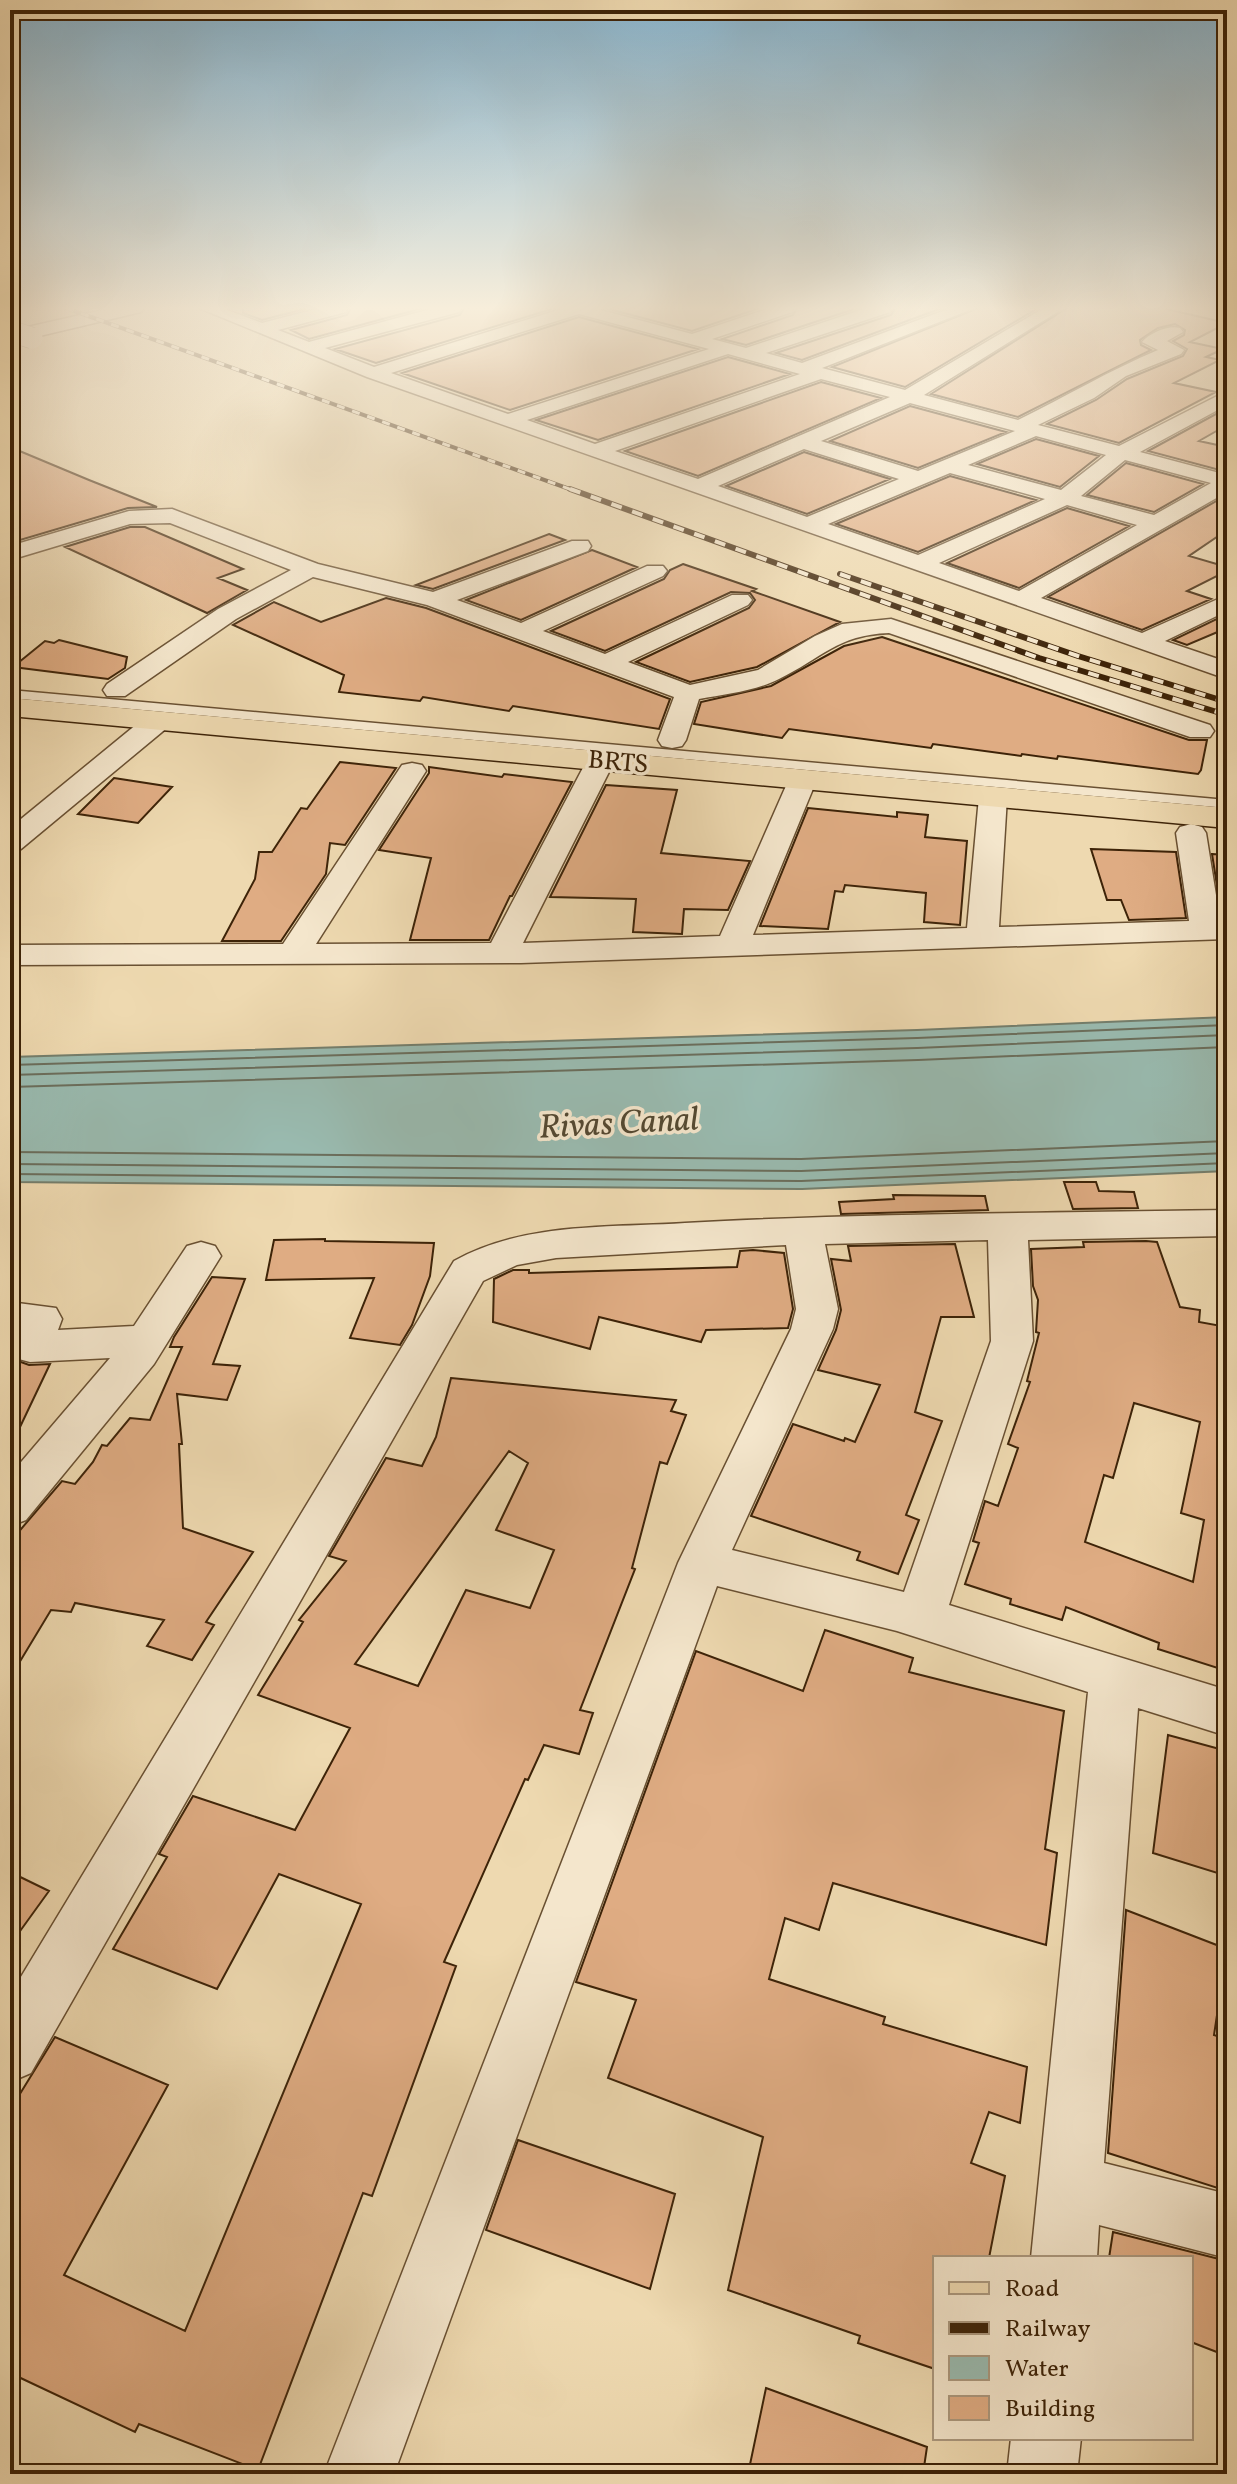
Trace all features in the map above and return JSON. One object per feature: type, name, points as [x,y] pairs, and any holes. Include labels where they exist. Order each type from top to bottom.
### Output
[{"type":"main road","points":[[10,681],[1227,789]]},
{"type":"main road","name":"BRTS","points":[[10,707],[1227,818]]},
{"type":"street","points":[[525,424],[1227,671]]},
{"type":"street","points":[[597,450],[668,424]]},
{"type":"street","points":[[700,486],[848,424]]},
{"type":"street","points":[[1011,424],[1227,482]]},
{"type":"street","points":[[807,525],[948,466],[1034,424]]},
{"type":"street","points":[[918,564],[1065,498],[1122,453],[1177,424]]},
{"type":"street","points":[[806,443],[918,478]]},
{"type":"street","points":[[948,466],[1153,522]]},
{"type":"street","points":[[1022,599],[1227,482]]},
{"type":"street","points":[[10,553],[129,518],[172,516],[310,569],[435,600],[688,693],[766,675],[839,631],[865,625],[891,626],[1200,731]]},
{"type":"street","points":[[435,600],[580,546]]},
{"type":"street","points":[[116,690],[227,614],[310,569]]},
{"type":"street","points":[[521,632],[655,571]]},
{"type":"street","points":[[605,663],[740,600]]},
{"type":"street","points":[[1143,642],[1227,602]]},
{"type":"street","points":[[672,740],[688,693]]},
{"type":"street","points":[[10,843],[158,721]]},
{"type":"street","points":[[502,953],[600,762]]},
{"type":"street","points":[[293,954],[412,771]]},
{"type":"street","points":[[733,945],[803,779]]},
{"type":"street","points":[[982,936],[993,797]]},
{"type":"street","points":[[10,955],[502,953],[1217,930],[1191,833]]},
{"type":"street","points":[[10,2052],[468,1271],[502,1254],[556,1245],[803,1231],[1227,1223]]},
{"type":"street","points":[[920,1617],[1012,1341],[1008,1227]]},
{"type":"street","points":[[359,2474],[702,1563],[812,1329],[817,1309],[803,1231]]},
{"type":"street","points":[[10,1507],[147,1341],[201,1256]]},
{"type":"street","points":[[10,1317],[41,1319],[30,1347],[147,1341]]},
{"type":"street","points":[[702,1563],[920,1617],[1227,1713]]},
{"type":"street","points":[[1064,2256],[1115,1679]]},
{"type":"street","points":[[1071,2186],[1227,2226]]},
{"type":"street","points":[[1042,2474],[1046,2440]]},
{"type":"lane","points":[[10,694],[1227,804]]},
{"type":"water","name":"Rivas Canal","points":[[1227,1017],[1227,1171],[802,1189],[10,1182],[10,1057],[917,1030]]},
{"type":"building","points":[[548,424],[645,424],[598,440]]},
{"type":"building","points":[[702,424],[820,424],[698,476],[625,451]]},
{"type":"building","points":[[869,424],[976,424],[1006,432],[918,468],[830,441]]},
{"type":"building","points":[[1047,424],[1155,424],[1119,443]]},
{"type":"building","points":[[1198,424],[1227,424],[1199,441],[1227,447],[1227,472],[1148,451]]},
{"type":"building","points":[[1036,439],[1099,456],[1060,487],[977,464]]},
{"type":"building","points":[[10,447],[157,507],[128,508],[10,543]]},
{"type":"building","points":[[804,452],[890,479],[807,514],[726,486]]},
{"type":"building","points":[[1126,463],[1203,484],[1154,512],[1087,495]]},
{"type":"building","points":[[950,476],[1036,500],[918,552],[836,524]]},
{"type":"building","points":[[1227,495],[1227,530],[1189,556],[1227,567],[1227,571],[1187,591],[1211,599],[1142,630],[1048,597]]},
{"type":"building","points":[[1067,508],[1129,526],[1019,588],[947,563]]},
{"type":"building","points":[[130,527],[145,527],[243,569],[218,578],[247,590],[207,613],[65,547]]},
{"type":"building","points":[[549,534],[565,540],[433,589],[416,585]]},
{"type":"building","points":[[592,550],[637,567],[521,620],[466,600]]},
{"type":"building","points":[[683,564],[840,622],[757,667],[690,682],[636,662],[749,608],[755,600],[750,593],[731,592],[605,651],[551,631],[664,579],[670,570]]},
{"type":"building","points":[[386,598],[426,608],[670,699],[659,729],[513,706],[509,711],[423,697],[420,701],[339,692],[344,675],[233,625],[274,602],[321,622]]},
{"type":"building","points":[[1227,614],[1227,628],[1187,645],[1173,640]]},
{"type":"building","points":[[882,637],[1189,740],[1207,740],[1201,770],[1198,774],[1058,756],[1057,759],[1021,756],[933,744],[931,748],[789,729],[782,738],[694,724],[701,702],[771,686],[844,646]]},
{"type":"building","points":[[59,640],[127,657],[125,668],[108,679],[13,667],[45,641],[54,643]]},
{"type":"building","points":[[340,762],[396,768],[345,845],[330,843],[326,874],[281,941],[222,941],[255,879],[259,852],[272,852],[301,808],[307,809]]},
{"type":"building","points":[[429,767],[572,782],[489,940],[410,940],[431,858],[379,850],[429,773]]},
{"type":"building","points":[[114,778],[172,787],[138,823],[78,814]]},
{"type":"building","points":[[606,785],[677,790],[661,853],[750,861],[728,910],[684,909],[682,934],[633,932],[636,899],[550,897]]},
{"type":"building","points":[[808,808],[897,817],[897,812],[928,815],[925,837],[967,841],[960,925],[924,922],[926,893],[845,885],[843,892],[835,891],[828,929],[760,926]]},
{"type":"building","points":[[1091,849],[1176,852],[1186,918],[1129,920],[1121,900],[1107,900]]},
{"type":"building","points":[[1212,854],[1227,855],[1227,916],[1222,917]]},
{"type":"building","points":[[1064,1182],[1096,1182],[1099,1191],[1134,1192],[1138,1208],[1073,1209]]},
{"type":"building","points":[[893,1195],[985,1196],[988,1210],[841,1214],[839,1202],[894,1199]]},
{"type":"building","points":[[274,1240],[434,1243],[430,1276],[412,1325],[400,1345],[350,1338],[374,1278],[266,1280]]},
{"type":"building","points":[[1083,1242],[1157,1242],[1180,1307],[1200,1310],[1199,1322],[1227,1327],[1227,1671],[1158,1649],[1159,1643],[1066,1607],[1062,1620],[1010,1604],[1011,1599],[965,1584],[979,1543],[973,1541],[985,1501],[998,1506],[1018,1448],[1008,1444],[1030,1382],[1027,1381],[1039,1333],[1036,1332],[1038,1300],[1033,1286],[1031,1249],[1084,1247]],"holes":[[[1134,1403],[1200,1422],[1181,1513],[1204,1520],[1193,1582],[1085,1542],[1104,1475],[1113,1478]]]},
{"type":"building","points":[[955,1244],[974,1317],[941,1317],[915,1412],[942,1421],[906,1515],[919,1520],[898,1574],[857,1560],[860,1552],[751,1516],[793,1424],[855,1442],[880,1385],[818,1370],[836,1330],[841,1310],[831,1259],[851,1261],[848,1246]]},
{"type":"building","points":[[740,1251],[784,1253],[793,1309],[788,1328],[706,1330],[701,1342],[599,1317],[590,1349],[493,1322],[494,1279],[513,1270],[529,1270],[529,1273],[737,1267]]},
{"type":"building","points":[[212,1277],[245,1279],[213,1364],[240,1366],[227,1400],[177,1394],[182,1444],[179,1444],[183,1528],[253,1552],[206,1622],[214,1625],[192,1660],[147,1646],[164,1620],[75,1603],[71,1612],[51,1610],[10,1678],[10,1542],[62,1481],[75,1484],[102,1445],[107,1446],[130,1418],[150,1420],[182,1347],[170,1347],[174,1337]]},
{"type":"building","points":[[10,1358],[29,1365],[50,1364],[10,1448]]},
{"type":"building","points":[[451,1378],[676,1400],[671,1411],[686,1415],[667,1464],[660,1462],[632,1568],[635,1569],[580,1710],[593,1713],[579,1754],[544,1745],[528,1780],[525,1779],[444,1962],[456,1966],[372,2196],[363,2193],[258,2470],[139,2424],[135,2432],[10,2373],[10,2110],[55,2037],[168,2085],[64,2275],[185,2331],[361,1904],[279,1874],[217,1989],[113,1949],[167,1857],[159,1854],[193,1796],[295,1830],[350,1728],[258,1695],[303,1622],[299,1620],[346,1561],[329,1556],[386,1458],[422,1466],[436,1437]],"holes":[[[509,1451],[528,1463],[496,1530],[554,1550],[530,1608],[466,1590],[418,1686],[355,1664]]]},
{"type":"building","points":[[825,1630],[913,1658],[909,1672],[1064,1711],[1045,1849],[1057,1853],[1046,1945],[833,1883],[819,1930],[785,1918],[769,1979],[885,2017],[883,2024],[1027,2067],[1020,2123],[989,2112],[971,2163],[1005,2176],[989,2256],[933,2256],[933,2368],[858,2343],[860,2336],[728,2290],[763,2137],[608,2078],[636,2000],[576,1982],[696,1651],[803,1691]]},
{"type":"building","points":[[1168,1735],[1227,1751],[1227,1876],[1153,1853]]},
{"type":"building","points":[[10,1872],[49,1891],[10,1945]]},
{"type":"building","points":[[1126,1910],[1227,1949],[1214,2035],[1227,2039],[1227,2191],[1108,2153]]},
{"type":"building","points":[[518,2140],[675,2194],[650,2289],[486,2230]]},
{"type":"building","points":[[1113,2232],[1227,2261],[1227,2356],[1193,2343],[1193,2256],[1109,2256]]},
{"type":"building","points":[[766,2388],[927,2447],[923,2474],[748,2474]]},
{"type":"railway","points":[[388,424],[575,491]]},
{"type":"railway","points":[[570,489],[1039,658],[1227,715]]},
{"type":"railway","points":[[840,574],[1078,656],[1227,702]]}]
